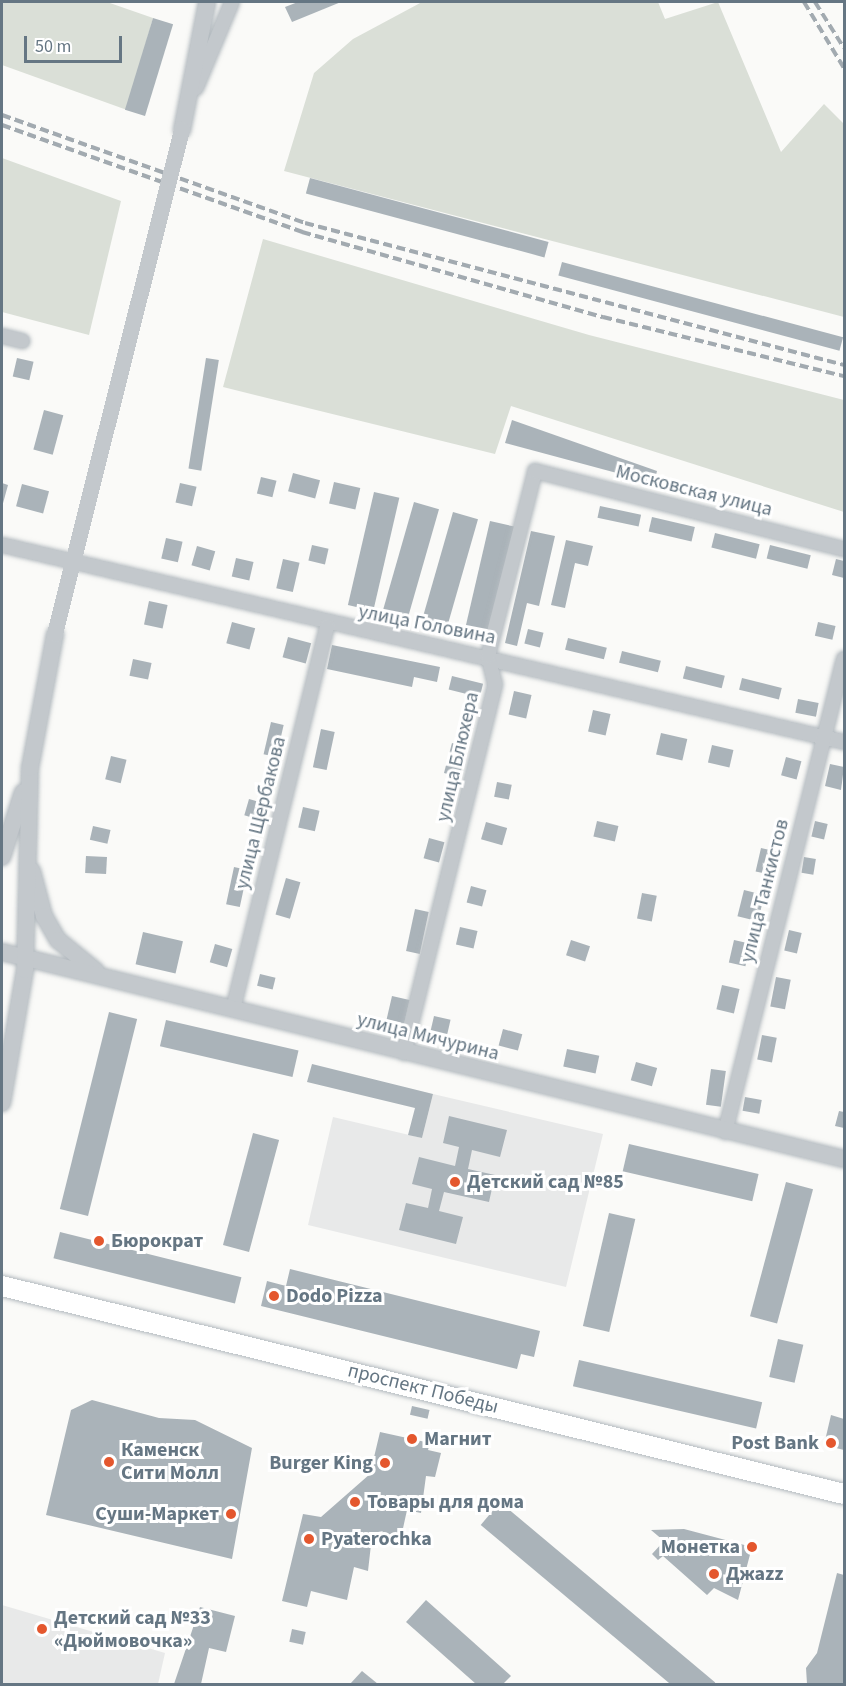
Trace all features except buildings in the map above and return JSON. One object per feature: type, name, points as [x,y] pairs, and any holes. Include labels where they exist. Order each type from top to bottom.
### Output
[{"type":"main road","name":"проспект Победы","points":[[2,1286],[844,1494]]},
{"type":"street","points":[[2,856],[30,768],[55,634],[183,130],[207,2]]},
{"type":"street","points":[[183,130],[232,2]]},
{"type":"street","points":[[2,336],[22,341]]},
{"type":"street","name":"Московская улица","points":[[535,471],[844,549]]},
{"type":"street","name":"улица Блюхера","points":[[404,1053],[495,684],[488,656],[535,471]]},
{"type":"street","name":"улица Головина","points":[[2,545],[327,626],[488,656],[844,742]]},
{"type":"street","name":"улица Щербакова","points":[[233,1009],[327,626]]},
{"type":"street","name":"улица Танкистов","points":[[725,1132],[844,659]]},
{"type":"street","points":[[2,1103],[25,957],[26,847],[30,768]]},
{"type":"street","points":[[26,847],[44,916],[58,940],[112,980]]},
{"type":"street","name":"улица Мичурина","points":[[2,952],[725,1132],[844,1159]]},
{"type":"shaded area","points":[[2,2],[107,2],[153,18],[127,110],[2,65]]},
{"type":"shaded area","points":[[422,2],[658,2],[665,19],[718,2],[781,152],[824,104],[844,124],[844,317],[284,171],[314,73],[353,39]]},
{"type":"shaded area","points":[[2,158],[121,201],[89,335],[2,312]]},
{"type":"shaded area","points":[[263,239],[589,335],[844,400],[844,512],[511,406],[495,454],[223,387]]},
{"type":"shaded area","name":"Детский сад №85","points":[[433,1094],[603,1134],[566,1287],[308,1225],[333,1117],[422,1138]]},
{"type":"shaded area","name":"Детский сад №33 «Дюймовочка»","points":[[2,1605],[165,1653],[158,1684],[2,1684]]},
{"type":"railway","points":[[804,2],[844,68]]},
{"type":"railway","points":[[815,2],[844,48]]},
{"type":"railway","points":[[2,115],[305,223],[844,365]]},
{"type":"railway","points":[[2,125],[302,232],[603,317],[844,376]]},
{"type":"place","name":"Детский сад №85","points":[[455,1182]]},
{"type":"place","name":"Бюрократ","points":[[99,1241]]},
{"type":"place","name":"Dodo Pizza","points":[[274,1296]]},
{"type":"place","name":"Магнит","points":[[412,1439]]},
{"type":"place","name":"Post Bank","points":[[831,1443]]},
{"type":"place","name":"Каменск Сити Молл","points":[[109,1462]]},
{"type":"place","name":"Burger King","points":[[385,1463]]},
{"type":"place","name":"Товары для дома","points":[[355,1502]]},
{"type":"place","name":"Суши-Маркет","points":[[231,1514]]},
{"type":"place","name":"Pyaterochka","points":[[309,1539]]},
{"type":"place","name":"Монетка","points":[[752,1547]]},
{"type":"place","name":"Джаzz","points":[[714,1574]]},
{"type":"place","name":"Детский сад №33 «Дюймовочка»","points":[[42,1629]]}]
